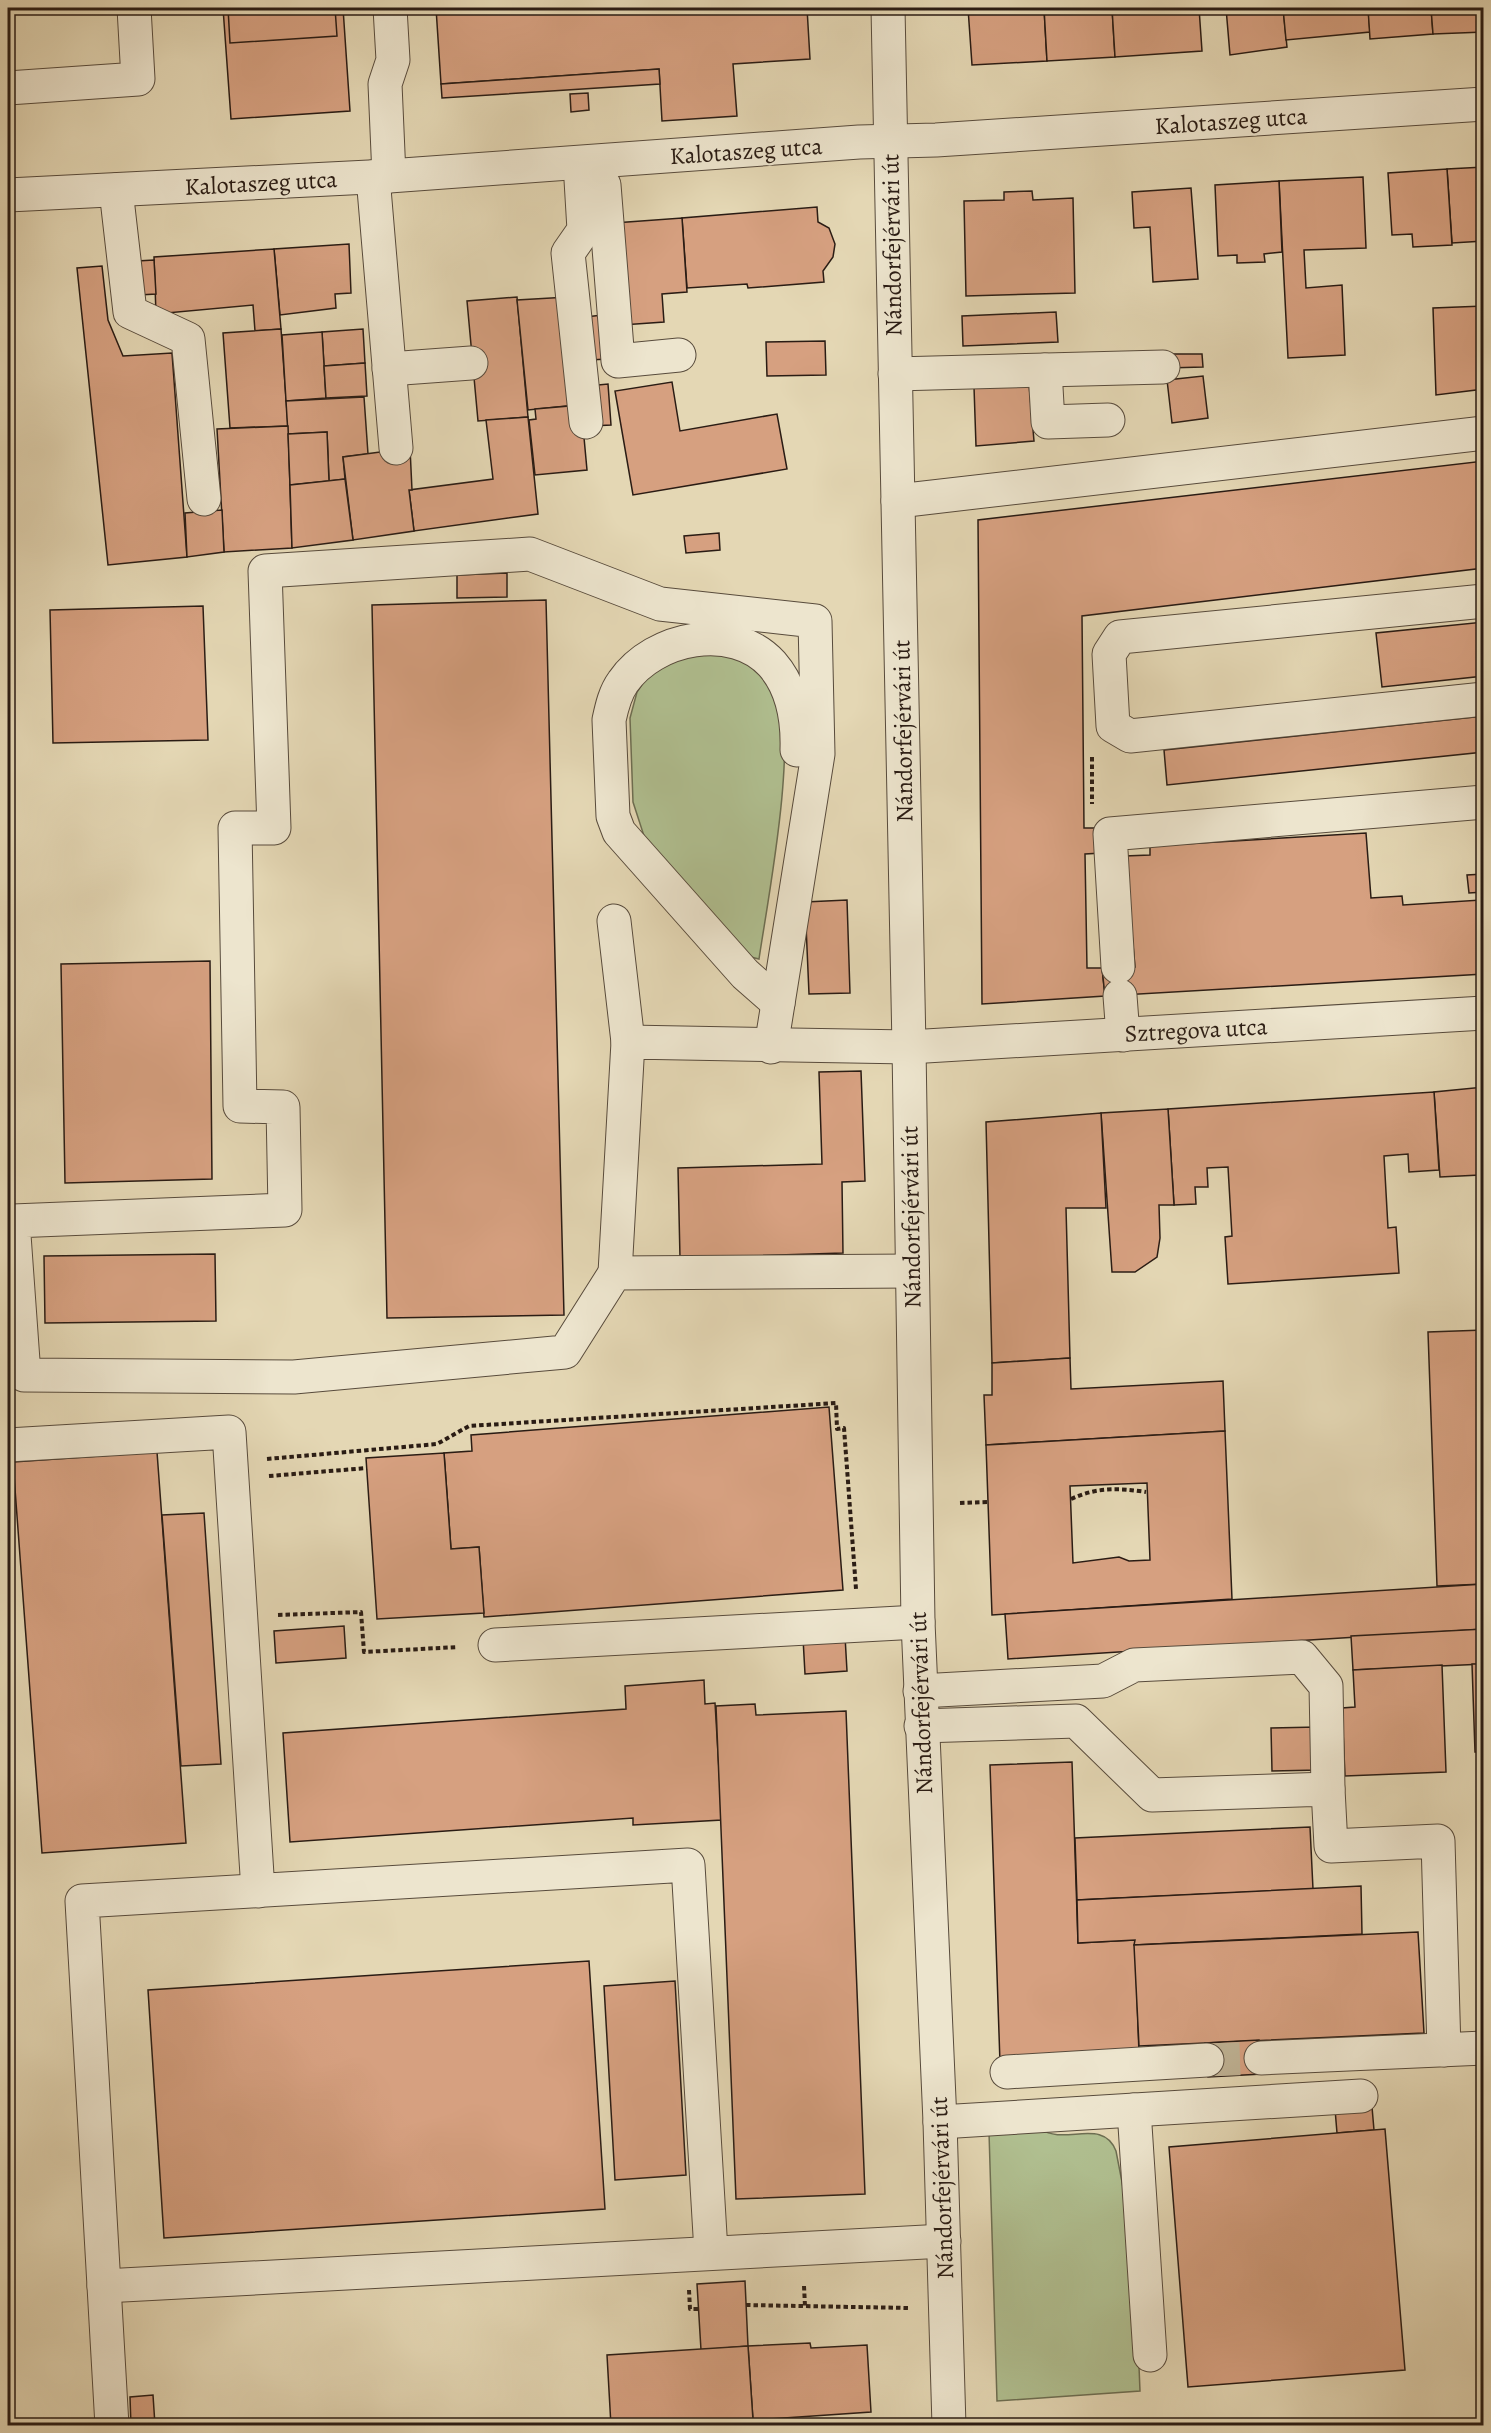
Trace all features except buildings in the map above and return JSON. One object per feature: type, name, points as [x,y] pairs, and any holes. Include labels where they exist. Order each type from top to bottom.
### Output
[{"type":"street","points":[[8,88],[138,79],[134,8]]},
{"type":"street","points":[[390,8],[393,60],[385,84],[381,176],[389,369],[396,448]]},
{"type":"street","name":"Nándorfejérvári út","points":[[888,8],[918,1622],[940,2122],[949,2426]]},
{"type":"street","name":"Kalotaszeg utca","points":[[8,195],[381,176],[1484,104]]},
{"type":"street","points":[[591,162],[618,361],[679,355]]},
{"type":"street","points":[[586,422],[568,253],[584,230],[591,162]]},
{"type":"street","points":[[116,190],[130,312],[188,339],[204,500]]},
{"type":"street","points":[[389,369],[471,363]]},
{"type":"street","points":[[895,374],[1163,367]]},
{"type":"street","points":[[1045,370],[1048,422],[1108,420]]},
{"type":"street","points":[[898,501],[1484,433]]},
{"type":"street","points":[[614,921],[628,1042],[615,1273],[565,1352],[294,1377],[24,1375],[13,1221],[285,1210],[283,1107],[240,1106],[235,828],[274,828],[265,570],[530,554],[660,604],[815,621],[818,754],[771,1047]]},
{"type":"street","points":[[1484,601],[1120,637],[1109,654],[1113,726],[1130,736],[1484,699]]},
{"type":"street","points":[[778,1003],[745,974],[619,832],[613,816],[609,720],[612,704],[624,680],[646,659],[662,649],[699,639],[742,644],[771,664],[785,684],[794,705],[807,823]]},
{"type":"street","points":[[1123,1035],[1110,834],[1484,802]]},
{"type":"street","name":"Sztregova utca","points":[[628,1042],[771,1047],[909,1047],[1484,1013]]},
{"type":"street","points":[[615,1273],[912,1271]]},
{"type":"street","points":[[8,1445],[229,1432],[258,1891]]},
{"type":"street","points":[[495,1646],[858,1623],[918,1622]]},
{"type":"street","points":[[920,1691],[1103,1681],[1134,1665],[1302,1657],[1326,1686],[1331,1846],[1438,1841],[1444,2050]]},
{"type":"street","points":[[921,1726],[1076,1721],[1152,1794],[1328,1789]]},
{"type":"street","points":[[112,2426],[81,1901],[688,1865],[711,2252]]},
{"type":"street","points":[[1261,2058],[1484,2048]]},
{"type":"street","points":[[1007,2072],[1207,2060]]},
{"type":"street","points":[[940,2122],[1361,2096]]},
{"type":"street","points":[[1134,2110],[1150,2355]]},
{"type":"street","points":[[104,2286],[944,2241]]},
{"type":"path","points":[[232,1470],[437,1444],[469,1426],[836,1403],[837,1429],[844,1428],[858,1623]]},
{"type":"path","points":[[232,1470],[367,1468]]},
{"type":"path","points":[[1071,1498],[1088,1491],[1110,1488],[1146,1492]]},
{"type":"path","points":[[960,1503],[988,1502]]},
{"type":"path","points":[[242,1617],[361,1612],[364,1652],[495,1646]]},
{"type":"path","points":[[746,2305],[909,2308]]},
{"type":"green space","points":[[698,650],[748,658],[777,694],[783,716],[785,747],[783,783],[774,863],[759,959],[747,956],[644,836],[633,802],[630,718],[637,692],[647,677],[664,662]]},
{"type":"green space","points":[[1041,2129],[1061,2135],[1102,2136],[1110,2141],[1116,2151],[1134,2244],[1140,2391],[997,2401],[989,2132]]},
{"type":"tunnel","points":[[1207,2060],[1261,2058]]}]
